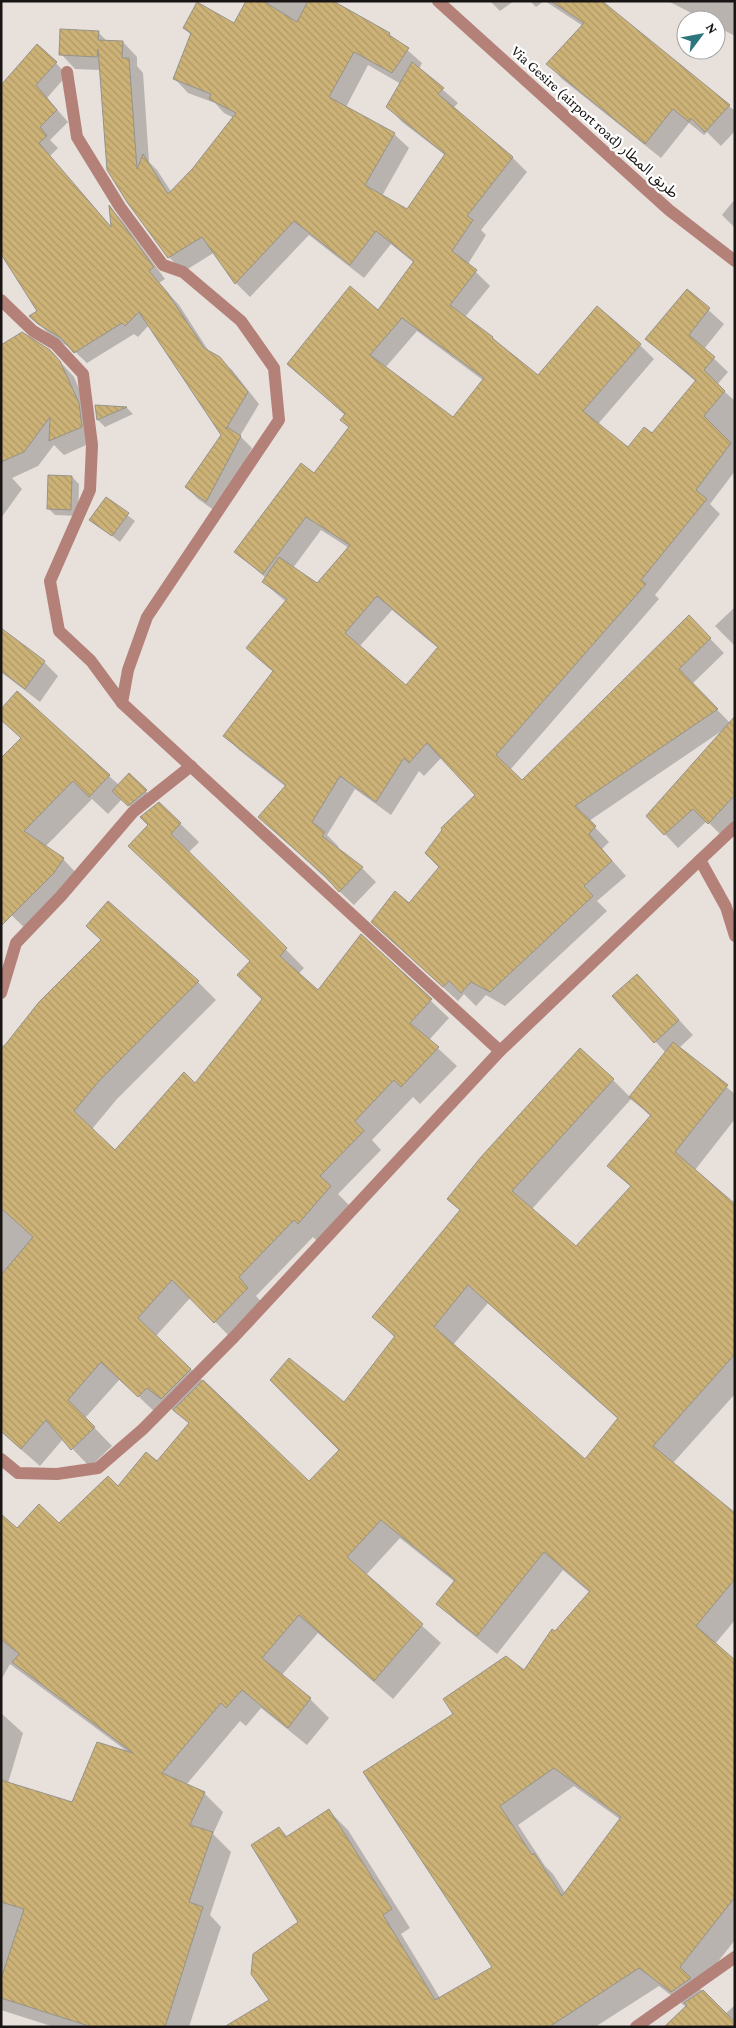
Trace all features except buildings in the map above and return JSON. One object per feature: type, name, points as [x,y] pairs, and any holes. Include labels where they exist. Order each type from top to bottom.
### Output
[{"type":"street","name":"Via Gesire (airport road) طريق المطار","points":[[438,1],[668,210],[735,261]]},
{"type":"street","points":[[67,72],[77,137],[120,206],[163,265],[183,272],[241,321],[274,368],[276,385],[279,420],[147,617],[128,670],[122,703]]},
{"type":"street","points":[[1,300],[33,331],[55,344],[83,374],[92,445],[90,490],[50,582],[59,631],[90,662],[122,703],[500,1051]]},
{"type":"street","points":[[1,993],[16,943],[61,896],[133,812],[191,766]]},
{"type":"street","points":[[1,1459],[18,1473],[57,1474],[98,1468],[143,1429],[234,1337],[500,1051],[735,828]]},
{"type":"street","points":[[700,860],[726,907],[735,936]]},
{"type":"street","points":[[636,2027],[735,1957]]}]
